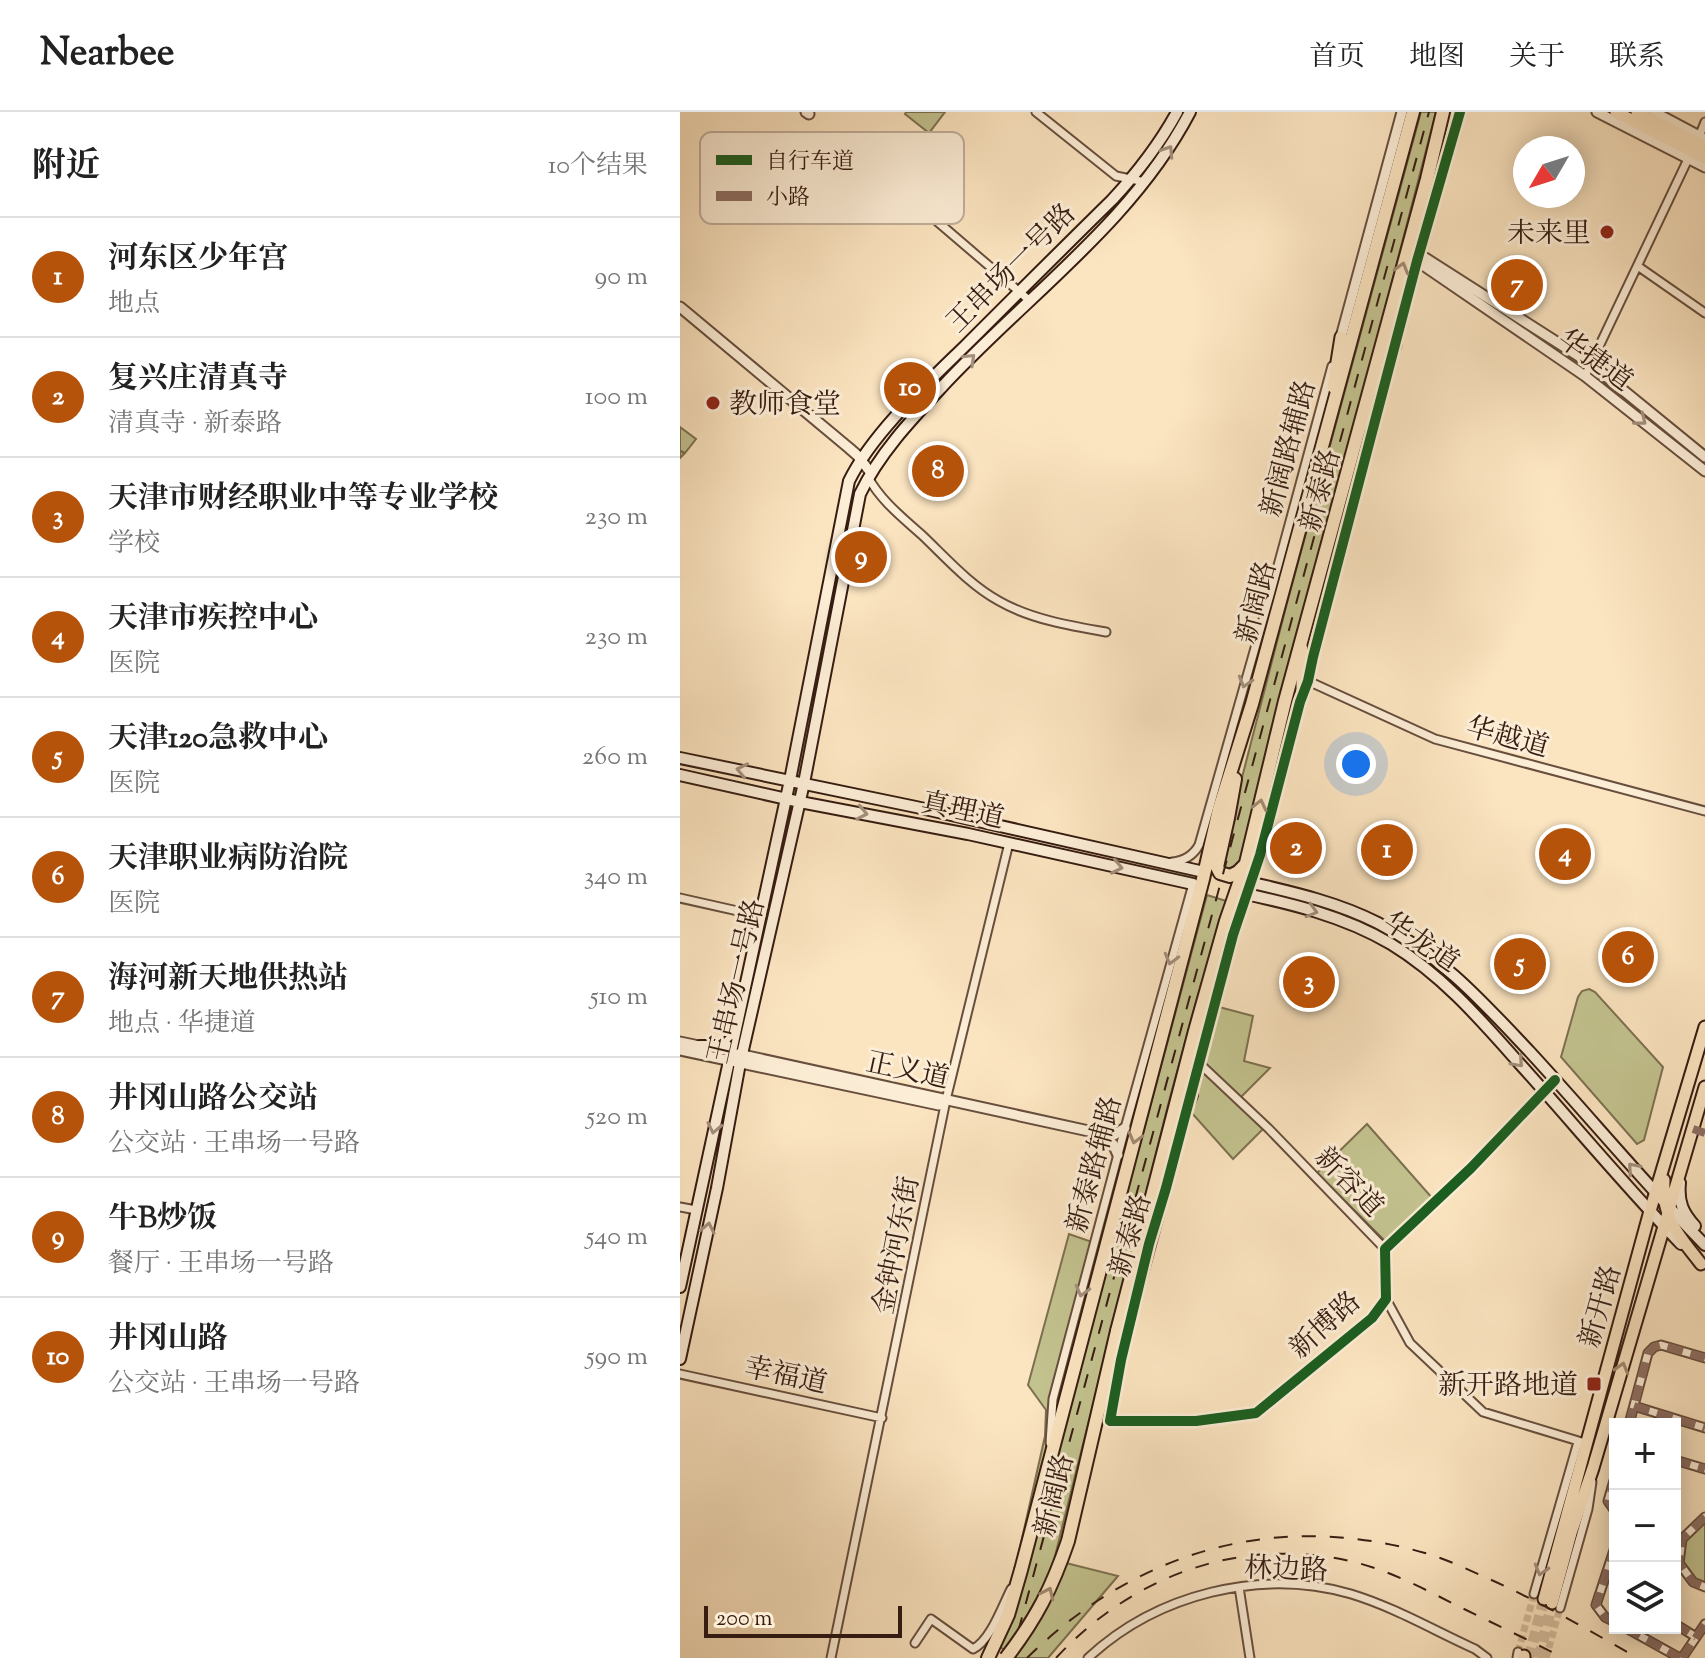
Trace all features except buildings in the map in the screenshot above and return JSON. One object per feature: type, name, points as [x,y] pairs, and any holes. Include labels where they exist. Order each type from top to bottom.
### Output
[{"type":"highway","name":"新阔路","points":[[988,1658],[1008,1615],[1021,1570],[1219,809],[1238,752],[1330,417],[1347,337],[1413,112]]},
{"type":"highway","name":"新泰路","points":[[1143,1227],[1226,921],[1244,888],[1246,863],[1285,701],[1355,446],[1388,344],[1443,112]]},
{"type":"highway","points":[[1238,752],[1232,800],[1217,867],[1220,873],[1230,876],[1246,863]]},
{"type":"highway","points":[[1143,1227],[1159,1192],[1178,1124],[1191,1095]]},
{"type":"highway","name":"新阔路","points":[[1006,1658],[1040,1609],[1068,1541],[1143,1227]]},
{"type":"main road","name":"王串场一号路","points":[[680,1359],[717,1188],[735,1057],[760,916],[790,780],[846,491],[860,462],[918,391],[1130,180],[1148,159],[1177,112]]},
{"type":"main road","name":"王串场一号路","points":[[867,479],[905,428],[955,373],[1124,207],[1169,149],[1190,112]]},
{"type":"main road","points":[[1616,112],[1698,146]]},
{"type":"main road","points":[[1637,112],[1698,146],[1705,158]]},
{"type":"main road","name":"王串场一号路","points":[[800,802],[804,803],[804,783],[857,501],[867,479],[886,453]]},
{"type":"main road","points":[[1302,644],[1302,696]]},
{"type":"main road","name":"真理道","points":[[680,758],[1204,872]]},
{"type":"main road","name":"真理道","points":[[680,775],[1193,884]]},
{"type":"main road","name":"王串场一号路","points":[[782,821],[786,798]]},
{"type":"main road","name":"王串场一号路","points":[[799,825],[800,802]]},
{"type":"main road","name":"王串场一号路","points":[[680,1287],[696,1210],[800,802]]},
{"type":"main road","points":[[1244,888],[1313,898],[1353,911],[1413,943],[1461,980],[1655,1193],[1677,1232],[1703,1266]]},
{"type":"main road","name":"华龙道","points":[[1244,888],[1325,914],[1374,935],[1438,977],[1467,1005],[1650,1211],[1666,1213]]},
{"type":"main road","points":[[701,1050],[727,1045],[739,1024]]},
{"type":"main road","name":"新开路","points":[[1705,1027],[1582,1442],[1548,1601],[1593,1468],[1666,1213],[1682,1165],[1699,1131],[1705,1087]]},
{"type":"main road","points":[[1667,1155],[1664,1181],[1666,1213],[1705,1245]]},
{"type":"main road","points":[[1682,1165],[1680,1202],[1688,1218],[1705,1236]]},
{"type":"street","points":[[1036,112],[1116,176],[1145,182]]},
{"type":"street","name":"新阔路辅路","points":[[1161,863],[1183,860],[1197,849],[1323,397],[1347,337],[1402,112]]},
{"type":"street","points":[[1199,1063],[1244,888],[1260,855],[1308,681],[1388,344],[1418,258],[1460,112]]},
{"type":"street","points":[[1597,112],[1698,146]]},
{"type":"street","points":[[1654,112],[1698,146],[1705,167]]},
{"type":"street","points":[[1585,376],[1698,146],[1705,122]]},
{"type":"street","points":[[940,224],[1030,301]]},
{"type":"street","name":"华捷道","points":[[1418,258],[1591,364],[1705,457]]},
{"type":"street","name":"华捷道","points":[[1418,258],[1585,376],[1705,471]]},
{"type":"street","points":[[1639,267],[1705,313]]},
{"type":"street","points":[[680,309],[860,462],[867,479],[883,499],[991,596],[1013,608],[1047,619],[1107,631]]},
{"type":"street","name":"华越道","points":[[1308,681],[1435,739],[1705,811]]},
{"type":"street","points":[[1219,809],[1229,741]]},
{"type":"street","name":"金钟河东街","points":[[831,1658],[946,1103],[1009,843]]},
{"type":"street","name":"新泰路辅路","points":[[1051,1458],[1053,1399],[1193,884]]},
{"type":"street","points":[[680,898],[760,916]]},
{"type":"street","points":[[701,1050],[735,1057],[753,1026]]},
{"type":"street","name":"正义道","points":[[680,1042],[946,1103],[1107,1135],[1114,1135],[1125,1128]]},
{"type":"street","name":"正义道","points":[[680,1050],[735,1057]]},
{"type":"street","name":"新泰路","points":[[1110,1421],[1142,1272],[1199,1063]]},
{"type":"street","name":"新容道","points":[[1199,1063],[1269,1129],[1385,1249]]},
{"type":"street","points":[[1385,1249],[1471,1168],[1555,1080]]},
{"type":"street","name":"正义道","points":[[946,1103],[1106,1141],[1113,1144],[1118,1155]]},
{"type":"street","points":[[680,1207],[696,1210]]},
{"type":"street","name":"新博路","points":[[1110,1421],[1196,1421],[1256,1413],[1372,1318],[1386,1299],[1385,1249]]},
{"type":"street","points":[[1386,1299],[1410,1343],[1483,1412],[1582,1442]]},
{"type":"street","points":[[1631,1418],[1648,1353],[1654,1347],[1661,1345],[1705,1358]]},
{"type":"street","name":"幸福道","points":[[680,1374],[882,1418]]},
{"type":"street","points":[[1634,1406],[1705,1428]]},
{"type":"street","points":[[1681,1462],[1705,1469]]},
{"type":"street","points":[[1681,1536],[1705,1517]]},
{"type":"street","points":[[1609,1619],[1596,1605],[1610,1562]]},
{"type":"street","points":[[1681,1568],[1693,1582],[1705,1587]]},
{"type":"street","points":[[915,1643],[931,1619],[973,1649],[978,1647],[986,1639],[1021,1570]]},
{"type":"street","points":[[1603,1583],[1609,1586]]},
{"type":"street","name":"林边路","points":[[1088,1658],[1134,1624],[1183,1600],[1221,1589],[1287,1584],[1351,1594],[1475,1649],[1487,1658]]},
{"type":"street","points":[[1239,1587],[1250,1658]]},
{"type":"street","points":[[1637,1634],[1681,1658],[1705,1624]]},
{"type":"street","points":[[1681,1628],[1696,1637]]},
{"type":"green space","points":[[906,112],[945,112],[930,132]]},
{"type":"green space","points":[[1421,112],[1436,112],[1241,863],[1233,872],[1223,870],[1221,859],[1287,603]]},
{"type":"green space","points":[[680,427],[696,439],[685,453],[681,451],[684,454],[680,458]]},
{"type":"green space","points":[[1207,895],[1226,901],[1168,1105],[1054,1560],[1118,1576],[1048,1658],[1017,1658],[1000,1647],[1045,1436],[1046,1410],[1028,1385],[1069,1234],[1112,1249]]},
{"type":"green space","points":[[1589,989],[1663,1067],[1644,1140],[1637,1144],[1561,1057],[1578,997],[1582,991]]},
{"type":"green space","points":[[1219,1007],[1253,1016],[1244,1061],[1270,1068],[1236,1102],[1263,1129],[1233,1159],[1190,1111]]},
{"type":"green space","points":[[1367,1124],[1433,1199],[1386,1242],[1317,1173]]},
{"type":"green space","points":[[1705,1519],[1705,1587],[1695,1584],[1681,1567],[1681,1539]]},
{"type":"tunnel","points":[[1518,1652],[1534,1594]]},
{"type":"tunnel","points":[[1529,1658],[1544,1599]]},
{"type":"tunnel","points":[[1539,1658],[1552,1603]]},
{"type":"tunnel","points":[[1546,1658],[1560,1608]]},
{"type":"railway","points":[[1011,1658],[1429,112]]},
{"type":"railway","points":[[1027,1658],[1069,1621],[1114,1590],[1162,1566],[1211,1549],[1262,1539],[1315,1536],[1370,1541],[1441,1558],[1526,1596],[1638,1658]]},
{"type":"railway","points":[[1056,1658],[1086,1629],[1119,1604],[1155,1584],[1192,1569],[1231,1559],[1271,1554],[1312,1555],[1381,1570],[1564,1658]]},
{"type":"marked path","points":[[1693,1129],[1705,1133]]},
{"type":"marked path","points":[[1631,1418],[1648,1353],[1654,1347],[1661,1345],[1705,1358]]},
{"type":"marked path","points":[[1634,1406],[1705,1428]]},
{"type":"marked path","points":[[1681,1462],[1705,1469]]},
{"type":"marked path","points":[[1609,1498],[1609,1502]]},
{"type":"marked path","points":[[1705,1517],[1682,1539],[1679,1563],[1693,1582],[1705,1587]]},
{"type":"marked path","points":[[1609,1565],[1596,1605],[1609,1619]]},
{"type":"marked path","points":[[1682,1658],[1705,1624]]},
{"type":"marked path","points":[[1681,1628],[1696,1637]]},
{"type":"marked path","points":[[1637,1634],[1680,1658]]},
{"type":"cycle path","points":[[1460,112],[1417,261],[1308,681],[1260,855],[1233,935],[1149,1244],[1110,1421],[1196,1421],[1256,1413],[1372,1318],[1386,1299],[1385,1249],[1471,1168],[1555,1080]]},
{"type":"place","name":"未来里","points":[[1607,232]]},
{"type":"place","name":"海河新天地供热站","points":[[1517,285]]},
{"type":"place","name":"井冈山路","points":[[910,388]]},
{"type":"place","name":"教师食堂","points":[[713,403]]},
{"type":"place","name":"井冈山路公交站","points":[[938,471]]},
{"type":"place","name":"牛B炒饭","points":[[861,557]]},
{"type":"place","name":"复兴庄清真寺","points":[[1296,848]]},
{"type":"place","name":"河东区少年宫","points":[[1387,850]]},
{"type":"place","name":"天津市疾控中心","points":[[1565,854]]},
{"type":"place","name":"天津职业病防治院","points":[[1628,957]]},
{"type":"place","name":"天津120急救中心","points":[[1520,964]]},
{"type":"place","name":"天津市财经职业中等专业学校","points":[[1309,982]]},
{"type":"place","name":"新开路地道","points":[[1594,1384]]}]
